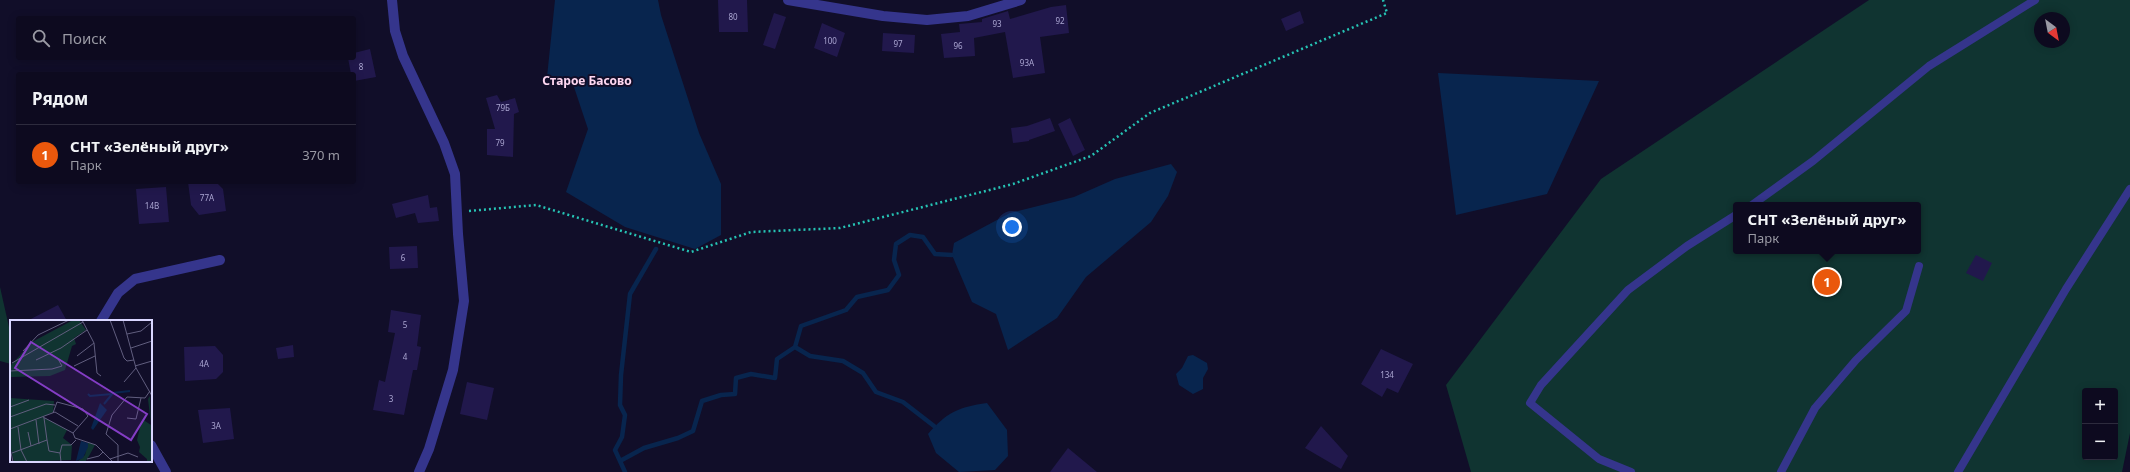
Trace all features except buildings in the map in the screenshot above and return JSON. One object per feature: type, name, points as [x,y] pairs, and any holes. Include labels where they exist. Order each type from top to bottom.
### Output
[{"type":"street","points":[[392,0],[395,31],[403,56],[444,143],[455,174],[456,212],[464,301],[453,370],[429,449],[419,472]]},
{"type":"street","points":[[788,0],[883,16],[927,20],[968,16],[1021,0]]},
{"type":"street","points":[[102,320],[118,293],[135,278],[220,260]]},
{"type":"street","points":[[152,447],[166,472]]},
{"type":"lane","points":[[1756,202],[1813,161],[1928,66],[2035,0]]},
{"type":"lane","points":[[1958,472],[2066,289],[2130,189]]},
{"type":"lane","points":[[1631,472],[1599,458],[1530,403],[1541,385],[1628,290],[1687,246],[1733,217]]},
{"type":"lane","points":[[1781,472],[1815,408],[1856,360],[1906,311],[1919,266]]},
{"type":"path","points":[[456,212],[536,204],[691,252],[751,232],[840,228],[1013,184],[1091,156],[1150,113],[1387,13],[1383,0]]},
{"type":"green space","points":[[1869,0],[2130,0],[2130,433],[2122,472],[1471,472],[1446,385],[1601,179]]},
{"type":"green space","points":[[0,287],[10,332],[10,364],[0,361]]},
{"type":"water","points":[[555,0],[658,0],[661,15],[699,133],[721,184],[721,235],[695,249],[625,227],[566,192],[588,129],[573,84],[547,77]]},
{"type":"water","points":[[1438,73],[1599,81],[1547,194],[1456,215]]},
{"type":"water","points":[[1171,164],[1177,172],[1168,196],[1151,222],[1086,277],[1057,318],[1008,350],[996,314],[972,302],[952,255],[954,243],[1010,213],[1074,197],[1115,179]]},
{"type":"water","points":[[1193,355],[1207,363],[1208,369],[1203,378],[1203,389],[1193,394],[1179,385],[1176,374],[1182,368],[1188,356]]},
{"type":"water","points":[[987,403],[1007,430],[1008,456],[995,470],[959,472],[936,453],[928,434],[941,420],[954,412],[969,406]]},
{"type":"waterway","points":[[620,461],[644,448],[678,438],[693,431],[702,401],[721,395],[735,394],[736,378],[751,374],[775,378],[777,359],[795,347],[801,326],[846,310],[857,297],[888,290],[899,275],[894,260],[896,244],[910,235],[923,237],[935,254],[952,255]]},
{"type":"waterway","points":[[625,472],[615,450],[622,437],[625,415],[620,405],[621,375],[630,294],[656,249]]},
{"type":"waterway","points":[[795,347],[810,356],[843,361],[863,373],[876,392],[903,402],[934,426]]},
{"type":"place","name":"СНТ «Зелёный друг»","points":[[1827,282]]},
{"type":"district","name":"Старое Басово","points":[[587,80]]}]
